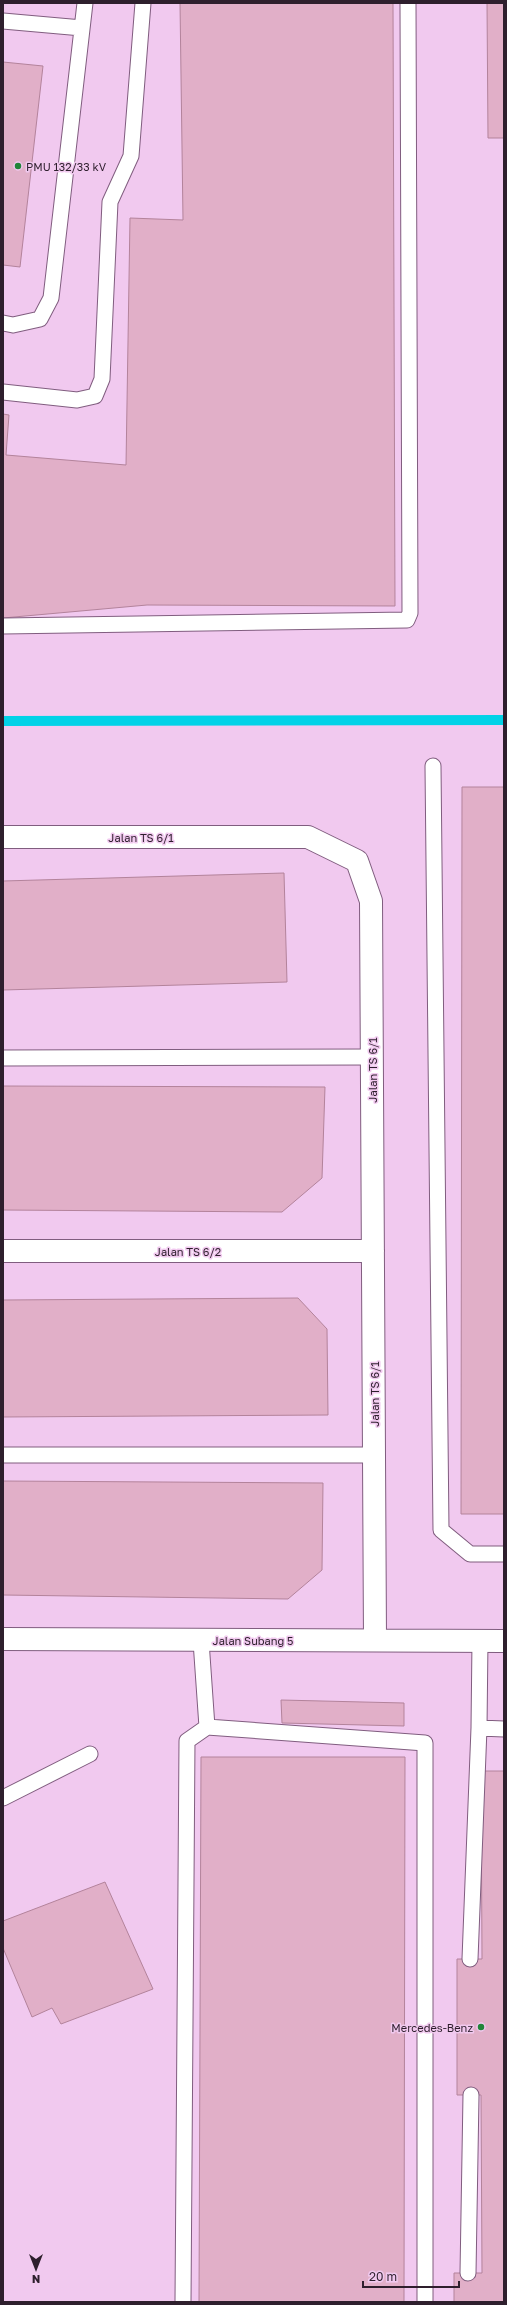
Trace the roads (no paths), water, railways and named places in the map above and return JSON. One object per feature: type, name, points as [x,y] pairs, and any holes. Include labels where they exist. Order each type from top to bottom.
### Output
[{"type":"street","name":"Jalan TS 6/1","points":[[3,837],[308,837],[357,861],[371,901],[375,1640]]},
{"type":"street","name":"Jalan TS 6/2","points":[[3,1252],[373,1251]]},
{"type":"street","name":"Jalan Subang 5","points":[[3,1639],[201,1641],[504,1641]]},
{"type":"lane","points":[[3,324],[14,324],[40,319],[52,298],[85,3]]},
{"type":"lane","points":[[3,392],[77,400],[95,396],[102,379],[110,202],[131,156],[143,3]]},
{"type":"lane","points":[[3,626],[407,620],[410,613],[408,3]]},
{"type":"lane","points":[[3,21],[82,28]]},
{"type":"lane","points":[[433,766],[441,1530],[470,1554],[504,1554]]},
{"type":"lane","points":[[3,1058],[372,1057]]},
{"type":"lane","points":[[3,1455],[374,1455]]},
{"type":"lane","points":[[201,1641],[207,1727]]},
{"type":"lane","points":[[470,1959],[479,1728],[480,1641]]},
{"type":"lane","points":[[183,2302],[187,1741],[207,1727],[425,1743],[425,2302]]},
{"type":"lane","points":[[479,1728],[504,1729]]},
{"type":"lane","points":[[3,1798],[90,1754]]},
{"type":"lane","points":[[468,2273],[471,2095]]},
{"type":"waterway","points":[[3,721],[504,720]]},
{"type":"place","name":"PMU 132/33 kV","points":[[18,166]]},
{"type":"place","name":"Mercedes-Benz","points":[[481,2027]]}]
